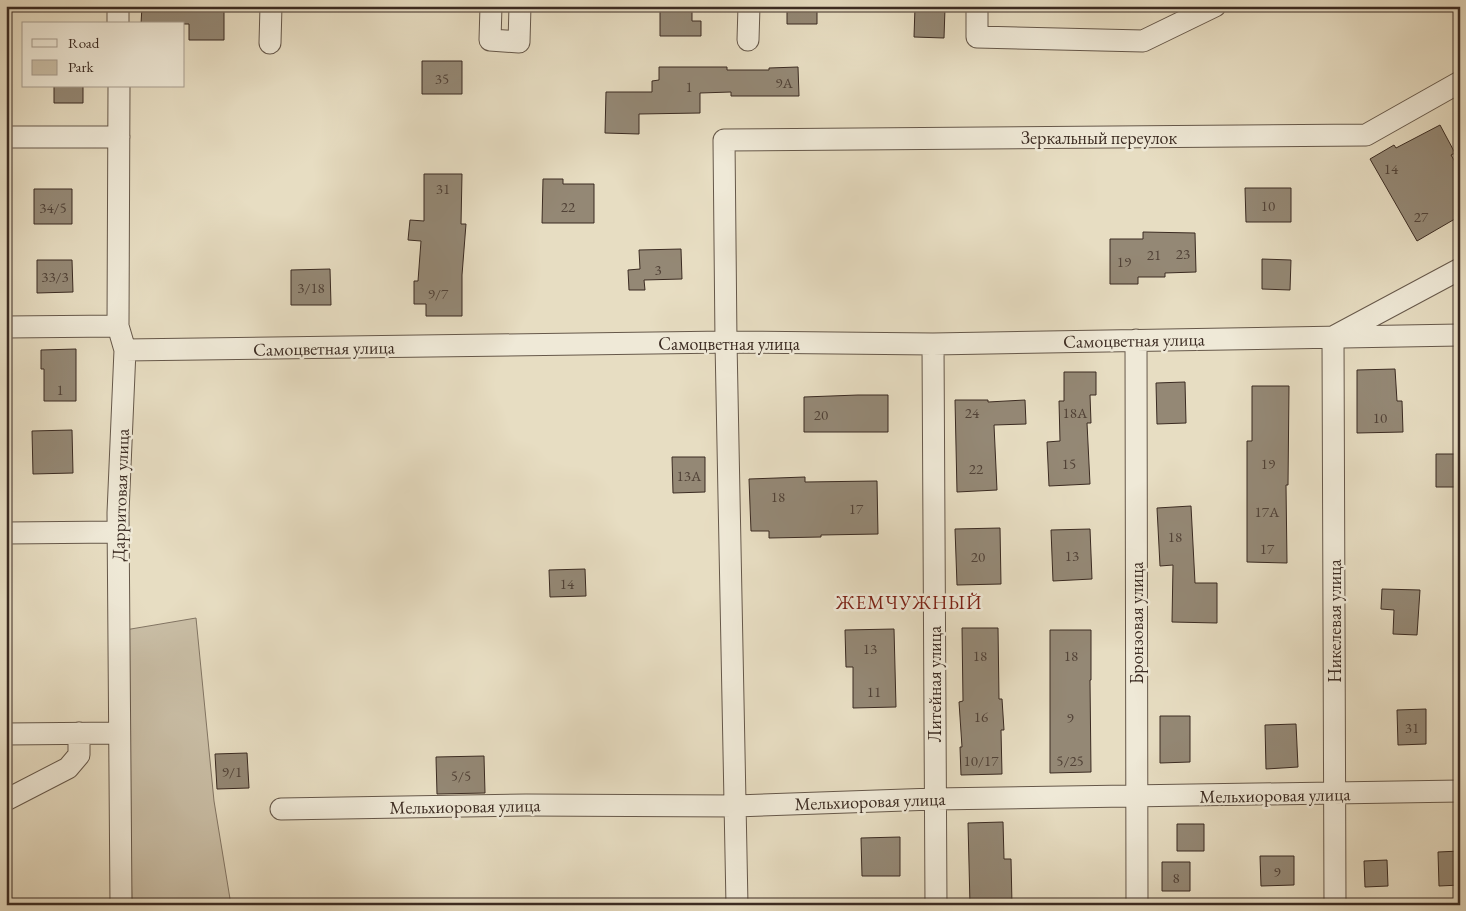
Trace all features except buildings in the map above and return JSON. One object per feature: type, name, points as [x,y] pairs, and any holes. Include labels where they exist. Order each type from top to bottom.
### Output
[{"type":"street","points":[[118,6],[118,22]]},
{"type":"street","points":[[270,43],[271,6]]},
{"type":"street","points":[[491,6],[490,40],[519,42],[520,6]]},
{"type":"street","points":[[748,40],[749,6]]},
{"type":"street","points":[[977,6],[976,37],[1143,41],[1178,16],[1215,6]]},
{"type":"street","name":"Зеркальный переулок","points":[[726,342],[724,140],[1366,135],[1460,82]]},
{"type":"street","name":"Дарритовая улица","points":[[119,88],[118,326],[126,350],[118,532],[121,905]]},
{"type":"street","points":[[6,137],[119,137]]},
{"type":"street","name":"Самоцветная улица","points":[[1333,337],[1460,269]]},
{"type":"street","points":[[6,326],[118,326]]},
{"type":"street","name":"Самоцветная улица","points":[[126,350],[726,342],[933,344],[1460,335]]},
{"type":"street","name":"Никелевая улица","points":[[1333,337],[1335,905]]},
{"type":"street","name":"Бронзовая улица","points":[[1136,340],[1137,905]]},
{"type":"street","points":[[726,342],[737,905]]},
{"type":"street","name":"Литейная улица","points":[[933,344],[936,905]]},
{"type":"street","points":[[6,534],[118,532]]},
{"type":"street","points":[[6,800],[68,768],[79,755],[79,733]]},
{"type":"street","points":[[6,734],[119,733]]},
{"type":"street","name":"Мельхиоровая улица","points":[[281,809],[526,805],[736,806],[934,799],[1460,791]]},
{"type":"green space","points":[[196,618],[214,801],[231,905],[132,905],[125,630]]},
{"type":"district","name":"ЖЕМЧУЖНЫЙ","points":[[909,602]]}]
